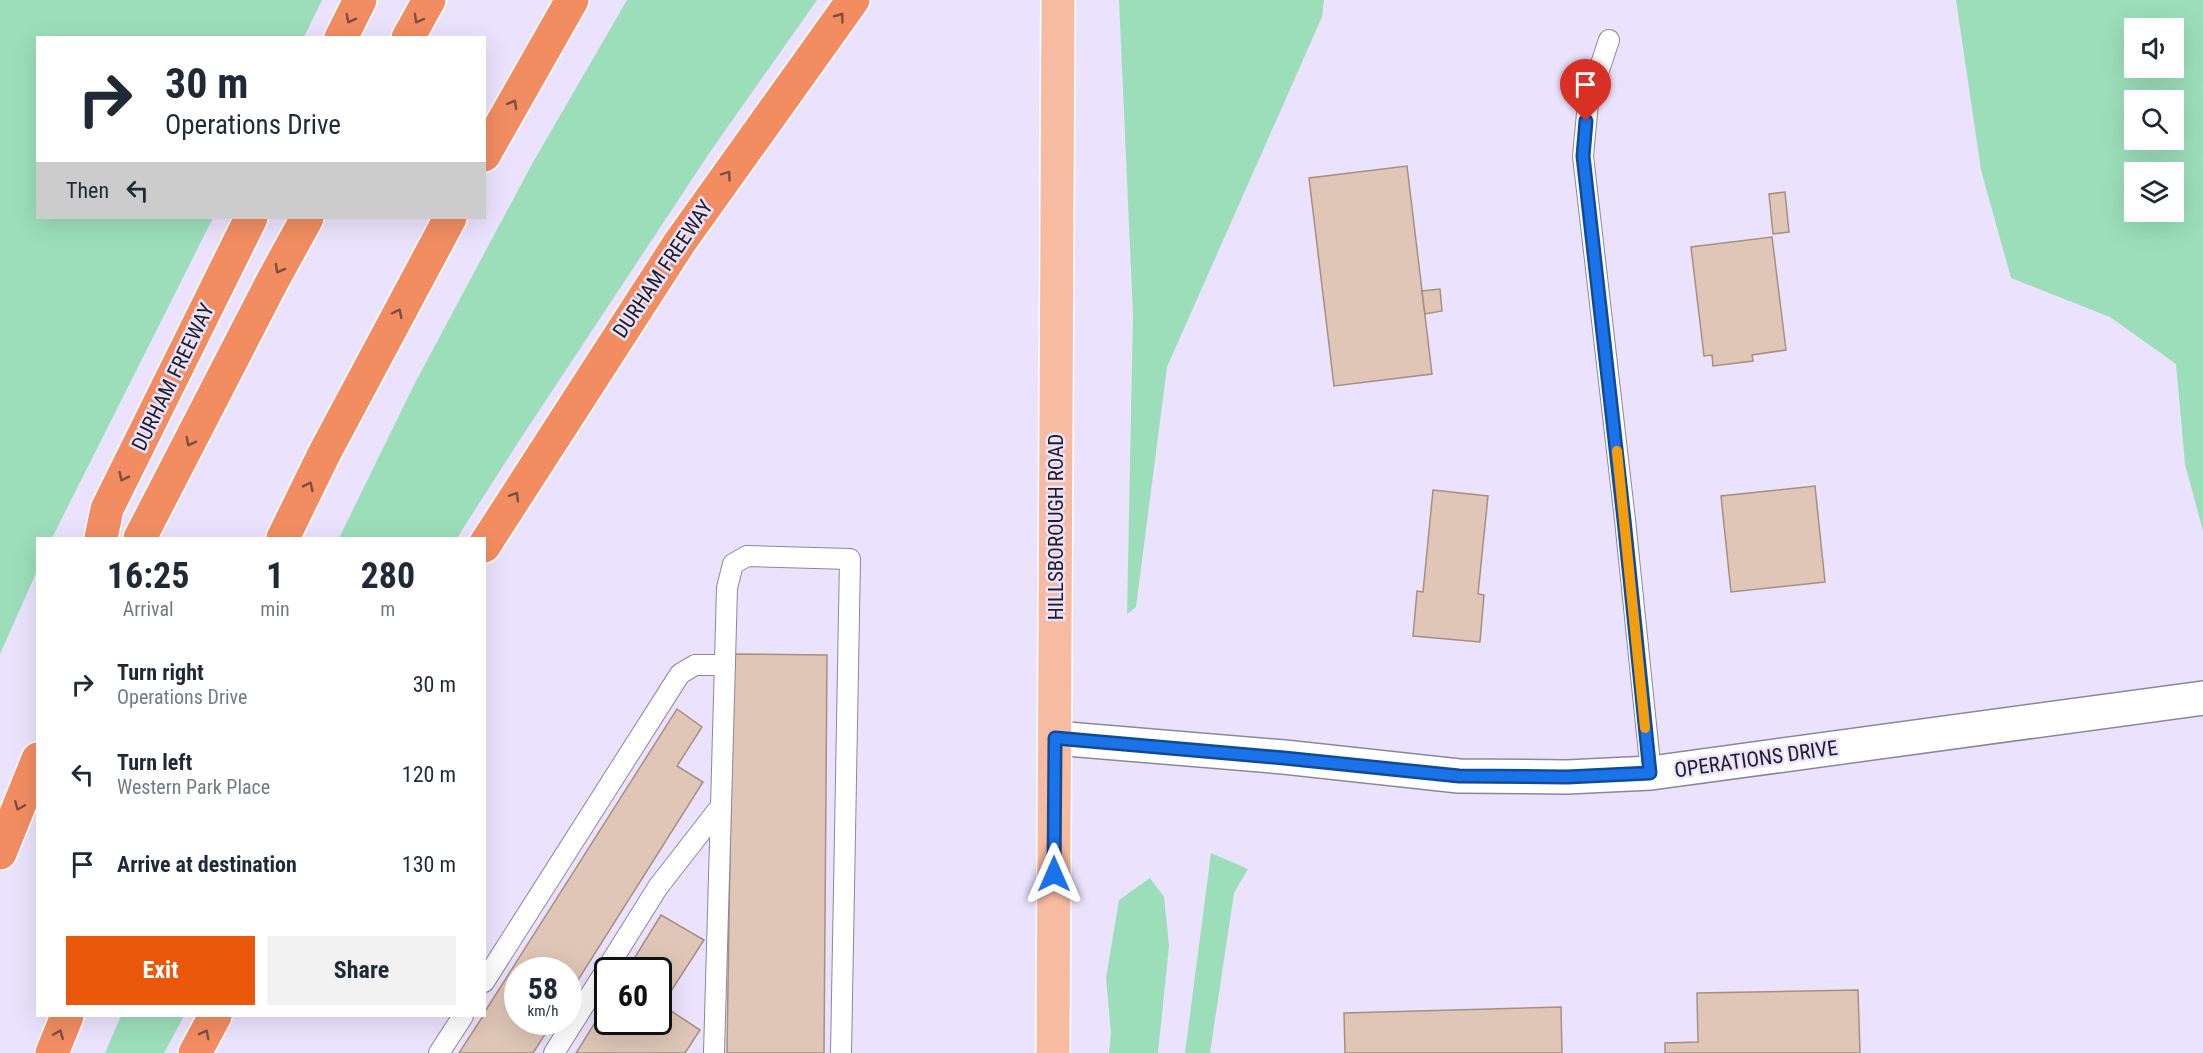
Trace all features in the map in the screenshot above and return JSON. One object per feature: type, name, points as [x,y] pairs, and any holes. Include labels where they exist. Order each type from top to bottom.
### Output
[{"type":"highway","points":[[342,36],[360,0]]},
{"type":"highway","points":[[409,36],[429,0]]},
{"type":"highway","points":[[486,151],[572,0]]},
{"type":"highway","name":"DURHAM FREEWAY","points":[[486,543],[680,242],[853,0]]},
{"type":"highway","name":"DURHAM FREEWAY","points":[[101,537],[107,508],[251,219]]},
{"type":"highway","points":[[141,537],[306,219]]},
{"type":"highway","points":[[284,537],[330,444],[449,219]]},
{"type":"highway","points":[[0,853],[36,764]]},
{"type":"highway","points":[[52,1053],[67,1017]]},
{"type":"highway","points":[[195,1053],[214,1017]]},
{"type":"main road","name":"HILLSBOROUGH ROAD","points":[[1053,1053],[1058,0]]},
{"type":"street","name":"OPERATIONS DRIVE","points":[[1055,738],[1459,776],[1567,777],[1650,773],[2203,698]]},
{"type":"lane","points":[[1609,40],[1588,103],[1583,156],[1650,773]]},
{"type":"lane","points":[[714,1053],[727,588],[733,564],[747,556],[850,559],[842,1053]]},
{"type":"lane","points":[[486,979],[680,674],[695,665],[725,665]]},
{"type":"lane","points":[[554,1053],[658,887],[721,806]]},
{"type":"lane","points":[[440,1053],[462,1017]]},
{"type":"green space","points":[[0,0],[322,0],[304,36],[36,36],[36,219],[212,219],[53,537],[36,537],[36,573],[0,654]]},
{"type":"green space","points":[[627,0],[817,0],[710,152],[458,537],[339,537],[415,383],[532,164]]},
{"type":"green space","points":[[1119,0],[1324,0],[1322,17],[1167,367],[1136,607],[1127,614],[1133,315]]},
{"type":"green space","points":[[1956,0],[2203,0],[2203,531],[2185,464],[2176,364],[2110,317],[2011,278],[1981,170]]},
{"type":"green space","points":[[1211,853],[1248,869],[1234,893],[1210,1053],[1185,1053]]},
{"type":"green space","points":[[1150,878],[1164,897],[1169,946],[1158,1053],[1109,1053],[1111,1033],[1106,978],[1119,900]]},
{"type":"green space","points":[[121,1017],[183,1017],[164,1053],[105,1053]]},
{"type":"building","points":[[1407,166],[1432,374],[1334,386],[1309,178]]},
{"type":"building","points":[[1785,192],[1789,232],[1773,234],[1769,194]]},
{"type":"building","points":[[1772,237],[1786,350],[1752,355],[1753,361],[1713,366],[1712,355],[1704,356],[1691,247]]},
{"type":"building","points":[[1440,289],[1442,311],[1425,314],[1422,291]]},
{"type":"building","points":[[1815,486],[1825,582],[1731,592],[1721,496]]},
{"type":"building","points":[[1433,490],[1488,496],[1478,594],[1484,595],[1480,642],[1413,636],[1417,591],[1423,592]]},
{"type":"building","points":[[733,654],[827,655],[824,1053],[727,1053]]},
{"type":"building","points":[[677,709],[702,727],[677,766],[703,782],[582,974],[582,957],[520,957]]},
{"type":"building","points":[[661,915],[704,940],[672,990],[672,957],[635,957]]},
{"type":"building","points":[[504,981],[504,1035],[545,1035],[533,1053],[459,1053],[482,1017],[486,1017],[486,1010]]},
{"type":"building","points":[[1858,990],[1860,1053],[1665,1053],[1665,1043],[1698,1042],[1697,993]]},
{"type":"building","points":[[1561,1007],[1562,1053],[1345,1053],[1344,1013]]},
{"type":"building","points":[[672,1012],[700,1030],[685,1053],[576,1053],[594,1024],[594,1035],[672,1035]]},
{"type":"slow traffic","points":[[1617,451],[1645,728]]},
{"type":"route","points":[[1054,874],[1055,738],[1459,776],[1567,777],[1650,773],[1610,389],[1587,202],[1583,156],[1586,121]]}]
